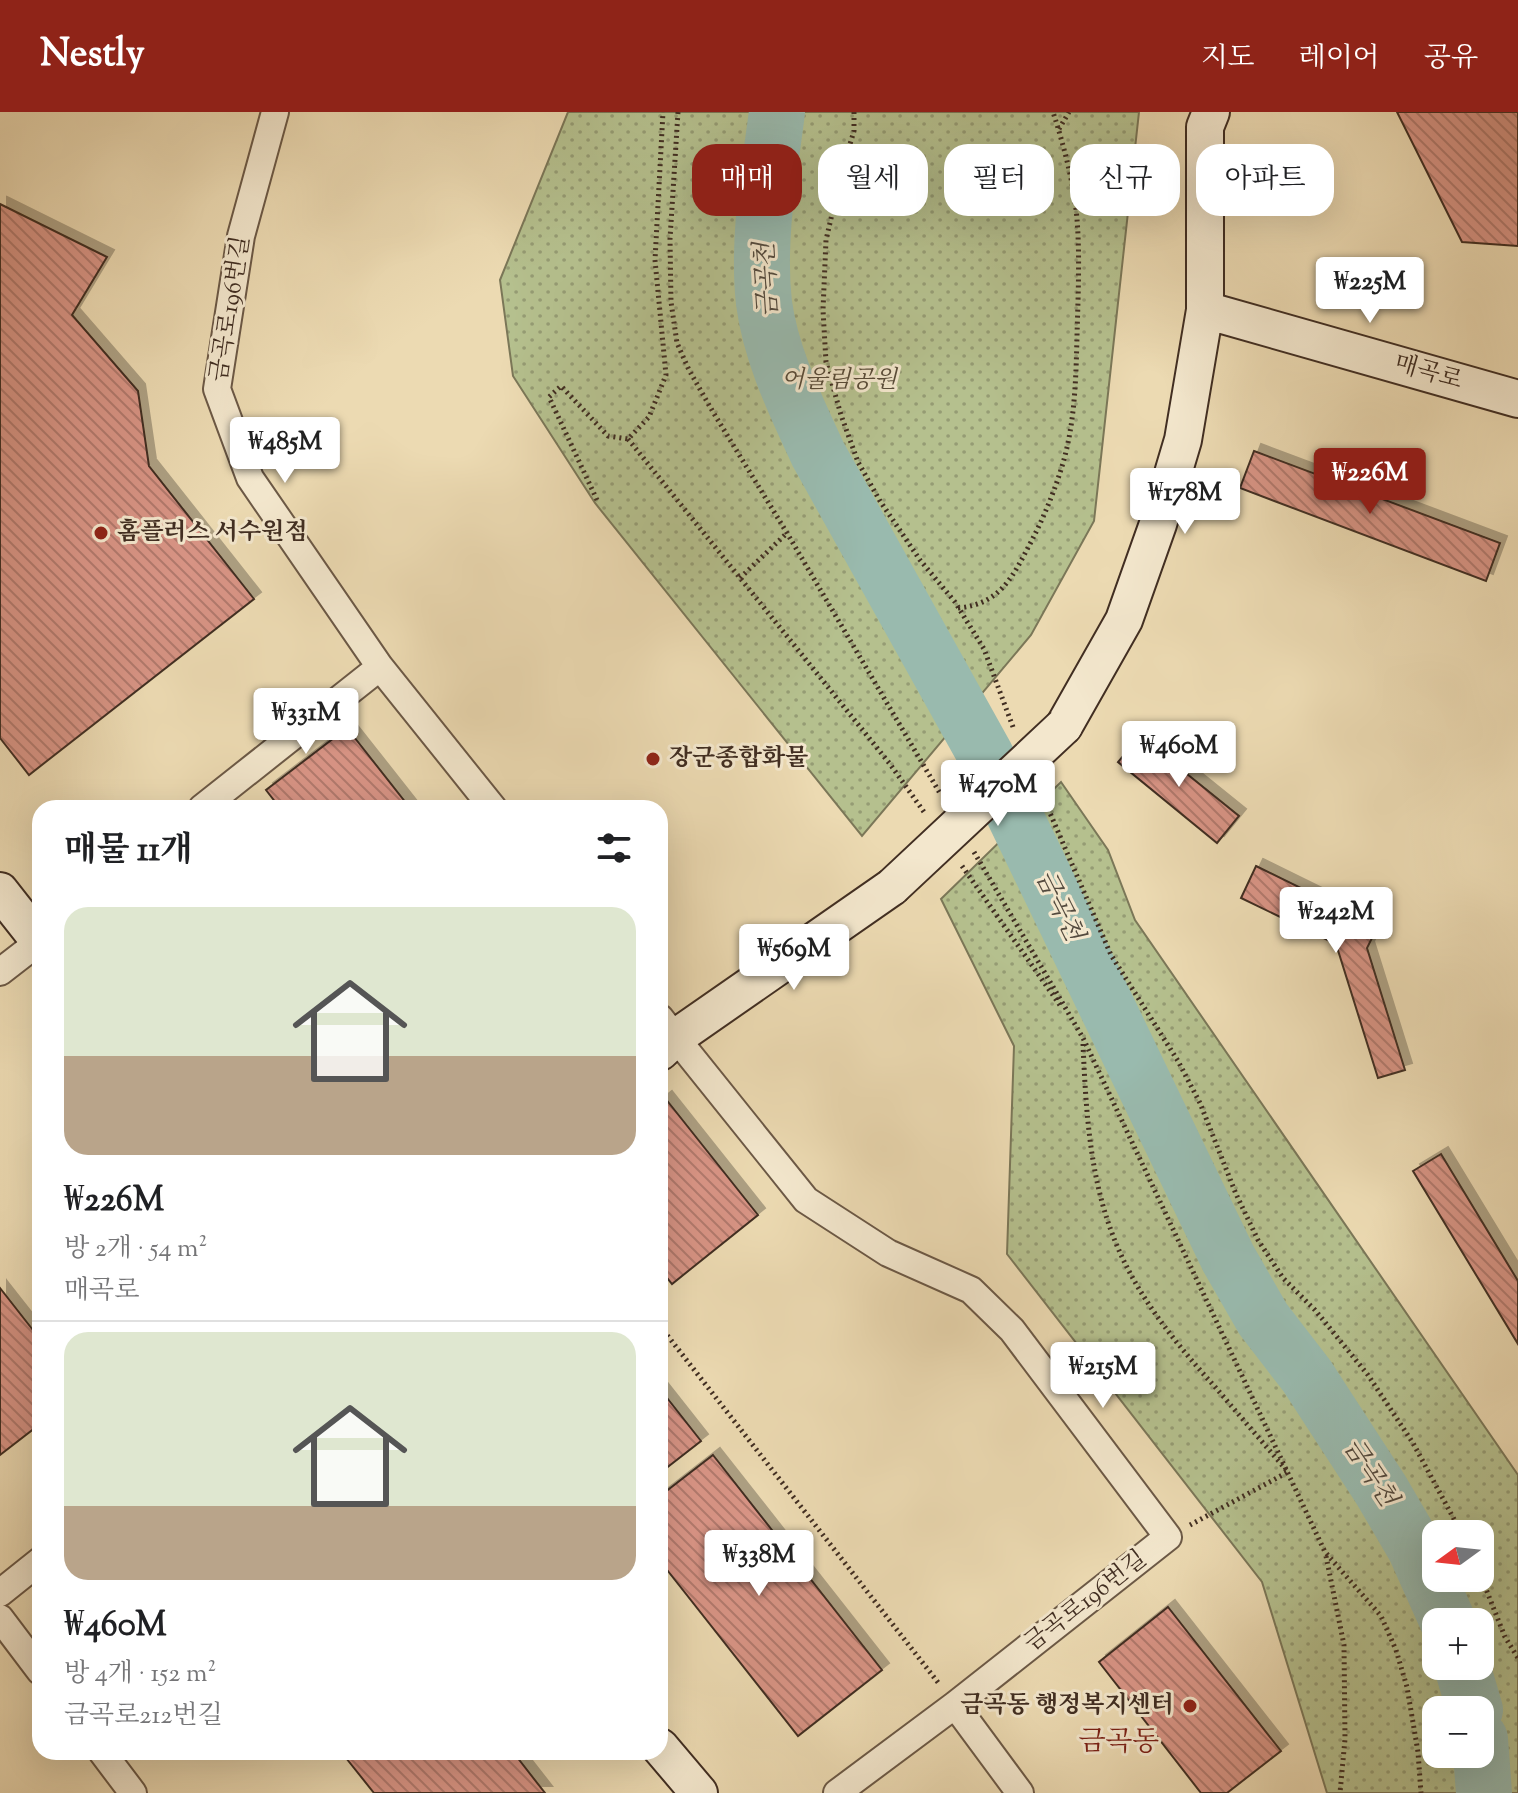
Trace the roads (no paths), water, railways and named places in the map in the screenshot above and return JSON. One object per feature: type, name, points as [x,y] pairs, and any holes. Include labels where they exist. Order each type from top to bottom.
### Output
[{"type":"street","name":"금곡로196번길","points":[[275,112],[241,236],[217,389],[250,478],[380,667],[487,800]]},
{"type":"street","points":[[668,1034],[892,887],[1064,726],[1124,620],[1158,524],[1183,440],[1205,310],[1205,127],[1211,112]]},
{"type":"street","name":"매곡로","points":[[1205,310],[1518,399]]},
{"type":"street","points":[[212,800],[380,667]]},
{"type":"street","points":[[0,891],[32,932]]},
{"type":"street","points":[[0,972],[32,948]]},
{"type":"street","name":"금곡로196번길","points":[[668,1039],[806,1200],[888,1253],[971,1290],[1012,1330],[1168,1537],[955,1705],[837,1793]]},
{"type":"street","points":[[0,1593],[32,1567]]},
{"type":"street","points":[[0,1618],[32,1660]]},
{"type":"street","points":[[955,1705],[1020,1793]]},
{"type":"street","points":[[668,1756],[699,1793]]},
{"type":"street","points":[[108,1760],[133,1793]]},
{"type":"waterway","name":"금곡천","points":[[777,112],[763,231],[762,279],[772,342],[801,418],[985,754],[1228,1258],[1263,1319],[1307,1376],[1381,1490],[1415,1548],[1442,1608]]},
{"type":"waterway","name":"금곡천","points":[[1466,1680],[1471,1696]]},
{"type":"waterway","name":"금곡천","points":[[1482,1768],[1484,1793]]},
{"type":"place","name":"홈플러스 서수원점","points":[[101,533]]},
{"type":"place","name":"장군종합화물","points":[[653,759]]},
{"type":"place","name":"금곡동 행정복지센터","points":[[1190,1706]]},
{"type":"district","name":"금곡동","points":[[1119,1743]]},
{"type":"park label","name":"어울림공원","points":[[839,381]]}]
